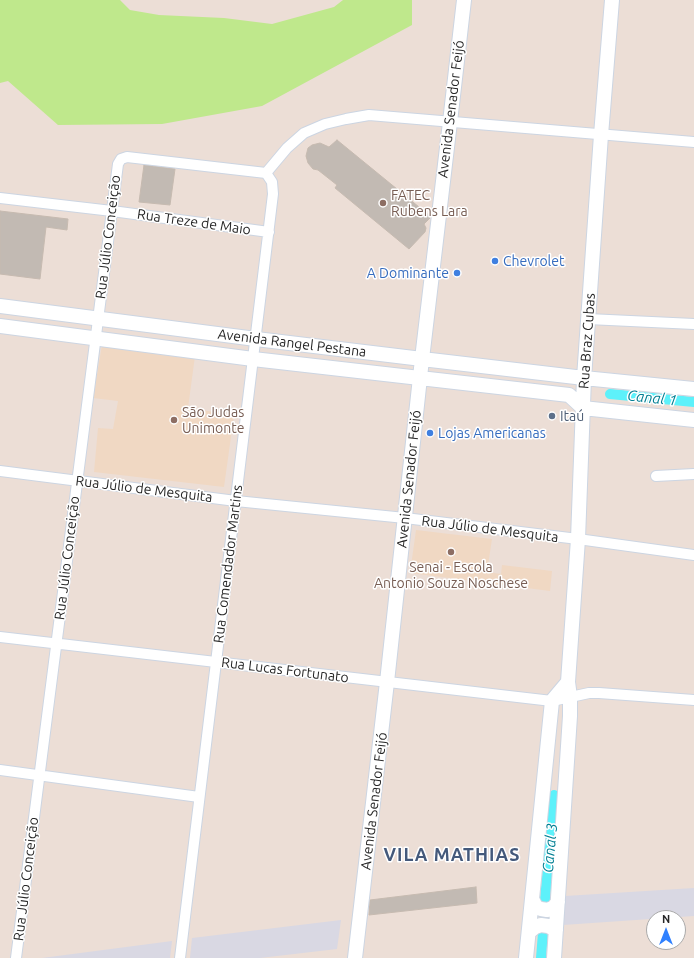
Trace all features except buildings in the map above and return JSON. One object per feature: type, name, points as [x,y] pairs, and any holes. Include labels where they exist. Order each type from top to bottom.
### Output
[{"type":"main road","name":"Avenida Senador Feijó","points":[[355,958],[464,0]]},
{"type":"main road","name":"Rua Braz Cubas","points":[[554,958],[570,716],[568,682],[578,539],[584,378],[612,0]]},
{"type":"main road","name":"Avenida Rangel Pestana","points":[[0,306],[422,359],[694,389]]},
{"type":"main road","name":"Avenida Rangel Pestana","points":[[0,326],[253,359],[570,395],[583,408]]},
{"type":"main road","points":[[583,408],[694,420]]},
{"type":"main road","points":[[526,958],[552,701],[568,682]]},
{"type":"main road","points":[[545,770],[550,775],[556,777],[562,776],[567,772]]},
{"type":"main road","points":[[542,792],[548,788],[554,787],[560,789],[565,794]]},
{"type":"main road","points":[[532,899],[536,907],[547,910],[553,908],[558,902]]},
{"type":"main road","points":[[529,932],[535,927],[541,925],[548,926],[556,930]]},
{"type":"street","points":[[266,173],[287,148],[304,133],[325,124],[369,115],[694,142]]},
{"type":"street","name":"Rua Júlio Conceição","points":[[16,958],[118,164],[121,159],[127,156],[266,173]]},
{"type":"street","name":"Rua Comendador Martins","points":[[180,958],[274,190],[272,182],[266,173]]},
{"type":"street","name":"Rua Treze de Maio","points":[[0,198],[269,232]]},
{"type":"street","points":[[588,318],[694,324]]},
{"type":"street","name":"Rua Júlio de Mesquita","points":[[0,471],[236,501],[405,518],[694,555]]},
{"type":"street","points":[[656,476],[694,474]]},
{"type":"street","name":"Rua Lucas Fortunato","points":[[0,637],[552,701],[599,693],[694,700]]},
{"type":"street","points":[[0,770],[200,798]]},
{"type":"shaded area","name":"São Judas Unimonte","points":[[102,345],[195,356],[188,408],[234,415],[224,487],[94,472],[98,428],[113,429],[118,401],[93,398]]},
{"type":"shaded area","name":"Senai - Escola Antonio Souza Noschese","points":[[416,530],[492,539],[487,572],[501,574],[502,565],[552,571],[550,591],[410,573]]},
{"type":"shaded area","points":[[694,888],[694,916],[686,917],[686,910],[646,910],[646,919],[563,925],[565,896]]},
{"type":"shaded area","points":[[341,920],[337,949],[260,958],[190,958],[192,938]]},
{"type":"shaded area","points":[[172,941],[170,958],[42,958]]},
{"type":"green space","points":[[0,0],[120,0],[130,10],[159,15],[224,18],[272,24],[334,7],[343,0],[412,0],[412,25],[262,106],[162,124],[58,125],[8,81],[0,83]]},
{"type":"waterway","name":"Canal 1","points":[[610,394],[694,402]]},
{"type":"waterway","name":"Canal 3","points":[[545,900],[554,795]]},
{"type":"waterway","name":"Canal 3","points":[[541,958],[543,933]]},
{"type":"place","name":"FATEC Rubens Lara","points":[[383,203]]},
{"type":"place","name":"Chevrolet","points":[[495,261]]},
{"type":"place","name":"A Dominante","points":[[457,273]]},
{"type":"place","name":"Itaú","points":[[552,416]]},
{"type":"place","name":"São Judas Unimonte","points":[[174,420]]},
{"type":"place","name":"Lojas Americanas","points":[[430,433]]},
{"type":"place","name":"Senai - Escola Antonio Souza Noschese","points":[[451,552]]},
{"type":"district","name":"VILA MATHIAS","points":[[452,855]]}]
